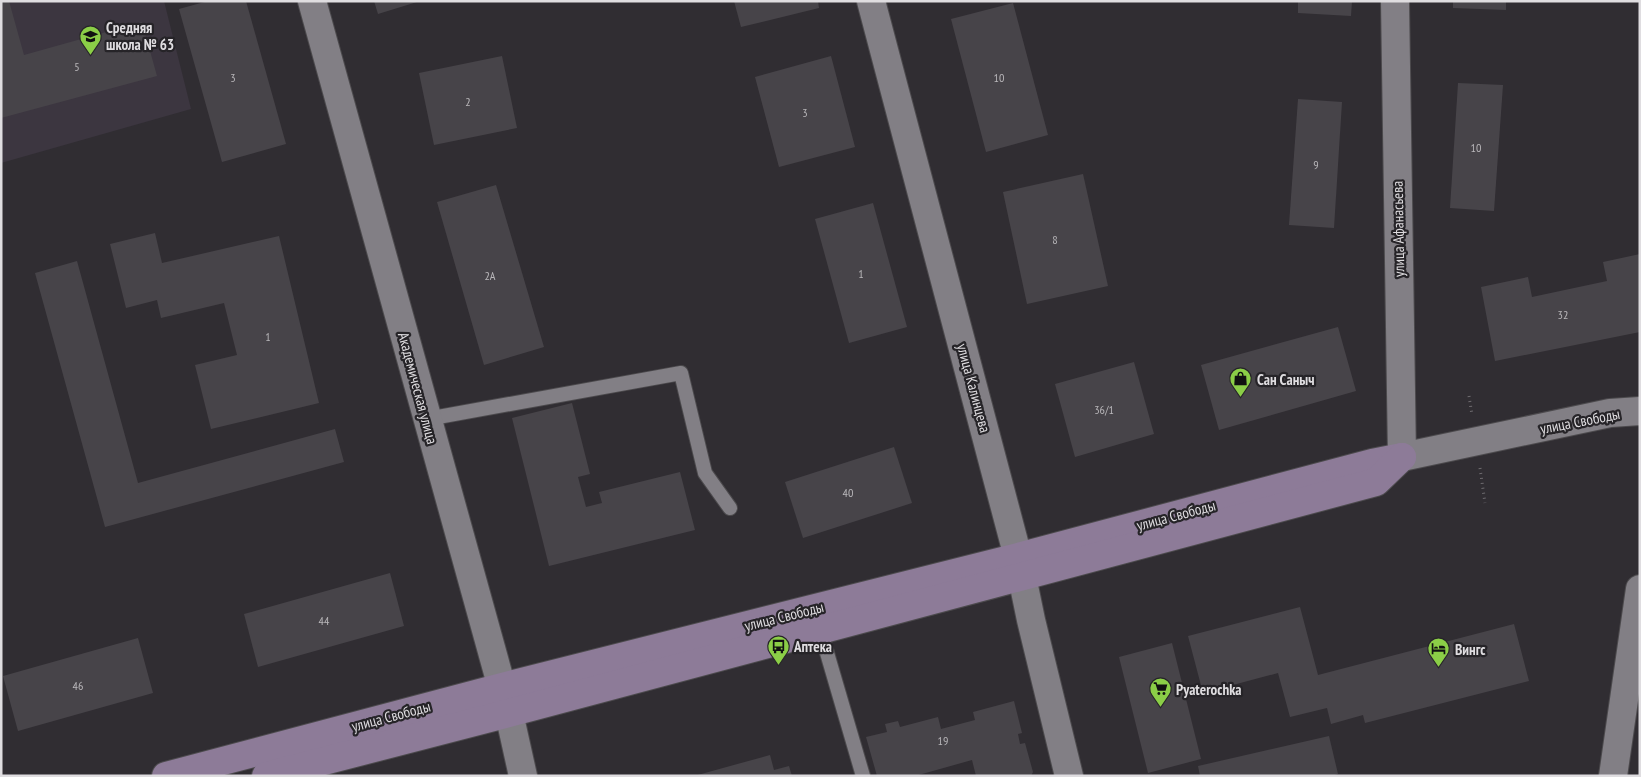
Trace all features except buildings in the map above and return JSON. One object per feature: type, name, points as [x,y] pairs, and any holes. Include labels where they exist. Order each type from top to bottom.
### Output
[{"type":"main road","name":"улица Свободы","points":[[266,776],[820,629],[1021,567],[1363,466],[1402,457]]},
{"type":"main road","name":"улица Свободы","points":[[166,776],[502,687],[1021,567]]},
{"type":"street","name":"Академическая улица","points":[[312,1],[502,687],[523,776]]},
{"type":"street","name":"улица Калинцева","points":[[872,1],[1021,567],[1031,620],[1069,776]]},
{"type":"street","name":"улица Афанасьева","points":[[1395,1],[1402,457]]},
{"type":"street","name":"улица Свободы","points":[[1402,457],[1610,413],[1640,411]]},
{"type":"street","points":[[1613,776],[1640,589]]},
{"type":"lane","points":[[427,418],[681,373],[705,473],[730,508]]},
{"type":"lane","points":[[820,629],[863,776]]},
{"type":"shaded area","name":"Средняя школа № 63","points":[[1,1],[164,1],[191,109],[1,163]]},
{"type":"place","name":"Средняя школа № 63","points":[[90,55]]},
{"type":"place","name":"Сан Саныч","points":[[1241,398]]},
{"type":"place","name":"Аптека","points":[[778,665]]},
{"type":"place","name":"Вингс","points":[[1439,668]]},
{"type":"place","name":"Pyaterochka","points":[[1160,708]]}]
